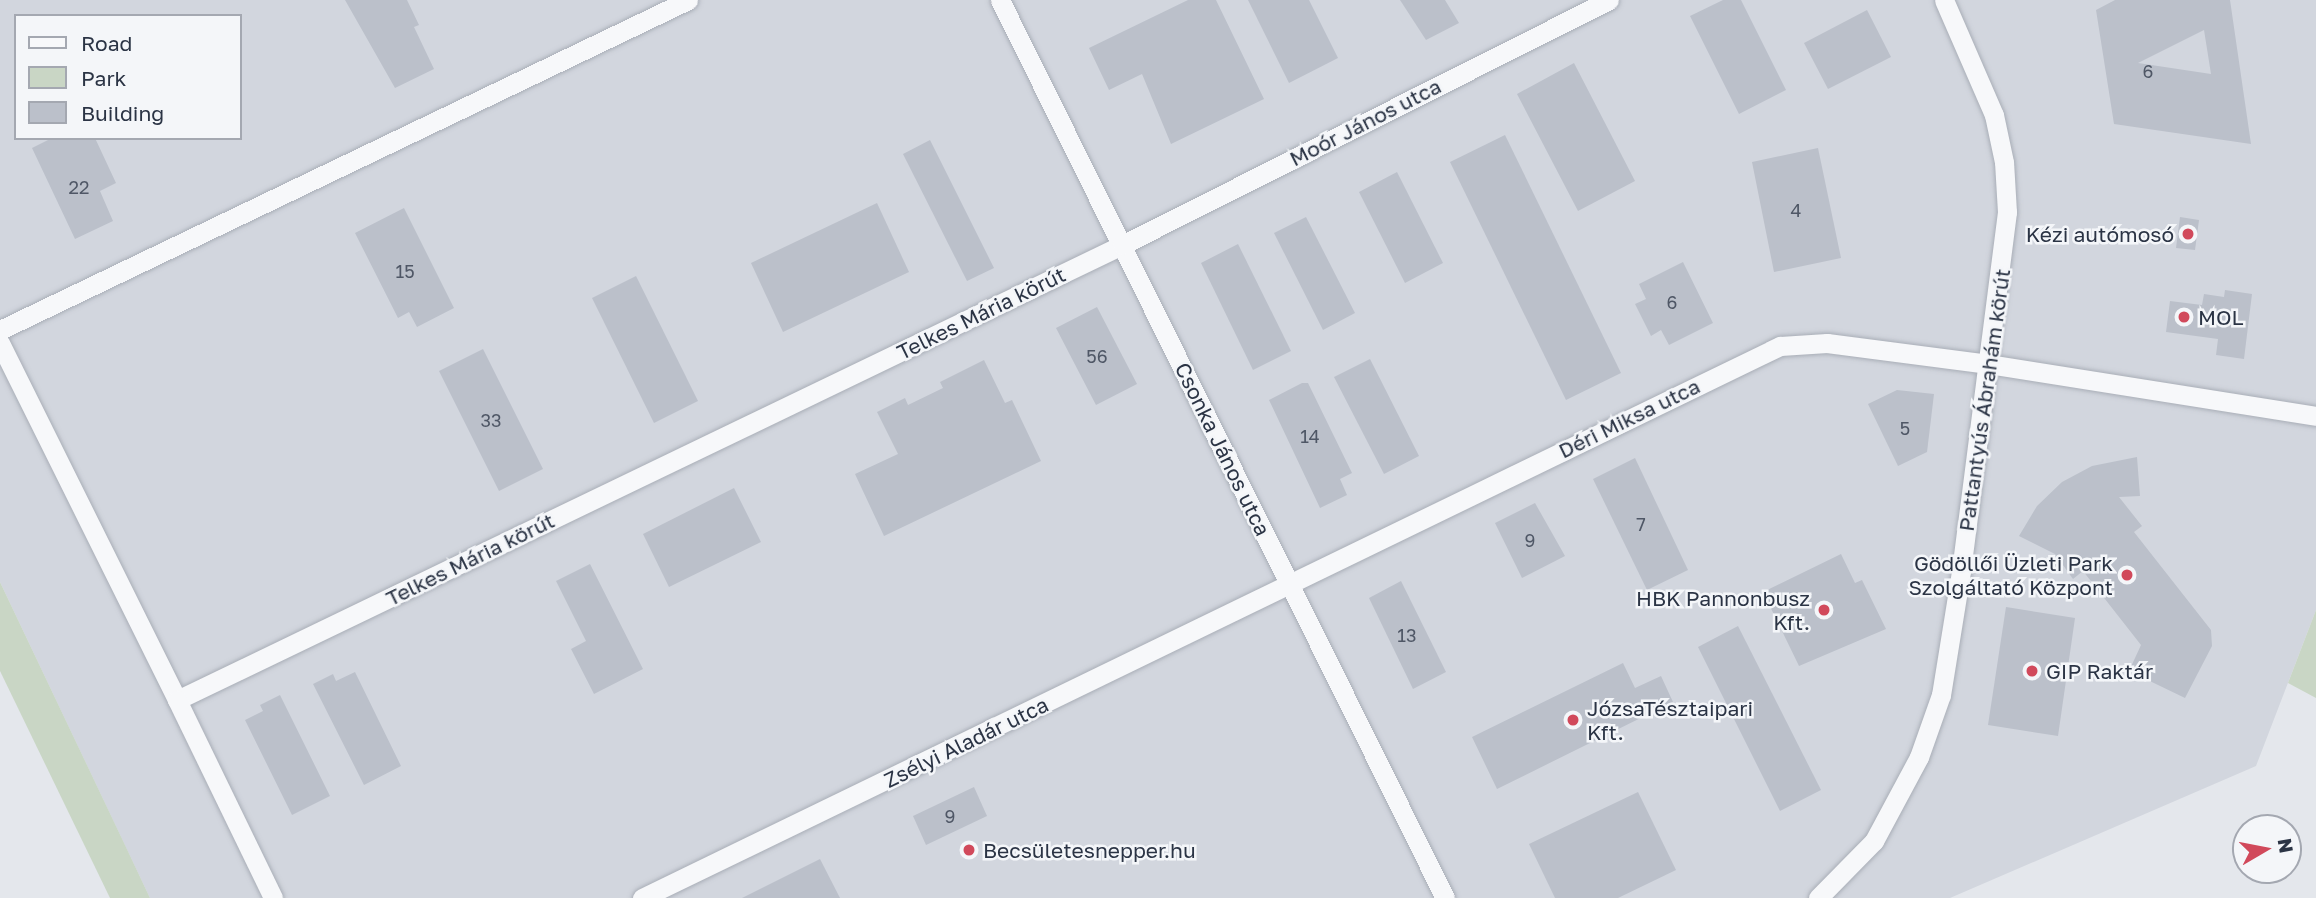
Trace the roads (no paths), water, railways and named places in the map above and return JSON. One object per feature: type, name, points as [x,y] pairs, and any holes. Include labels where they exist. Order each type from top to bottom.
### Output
[{"type":"street","points":[[0,330],[688,0]]},
{"type":"street","name":"Csonka János utca","points":[[1000,0],[1445,898]]},
{"type":"street","name":"Moór János utca","points":[[1122,245],[1609,0]]},
{"type":"street","name":"Pattantyús Ábrahám körút","points":[[1818,898],[1874,841],[1907,785],[1932,726],[1949,654],[2006,242],[2004,162],[1989,102],[1944,0]]},
{"type":"street","name":"Telkes Mária körút","points":[[177,700],[1122,245]]},
{"type":"street","points":[[0,343],[273,898]]},
{"type":"street","name":"Déri Miksa utca","points":[[1290,585],[1780,346],[1827,343],[1989,364],[2314,417]]},
{"type":"street","name":"Zsélyi Aladár utca","points":[[642,898],[1290,585]]},
{"type":"place","name":"Kézi autómosó","points":[[2188,234]]},
{"type":"place","name":"MOL","points":[[2184,317]]},
{"type":"place","name":"Gödöllői Üzleti Park Szolgáltató Központ","points":[[2127,575]]},
{"type":"place","name":"HBK Pannonbusz Kft.","points":[[1824,610]]},
{"type":"place","name":"GIP Raktár","points":[[2032,671]]},
{"type":"place","name":"JózsaTésztaipari Kft.","points":[[1573,720]]},
{"type":"place","name":"Becsületesnepper.hu","points":[[969,850]]}]
